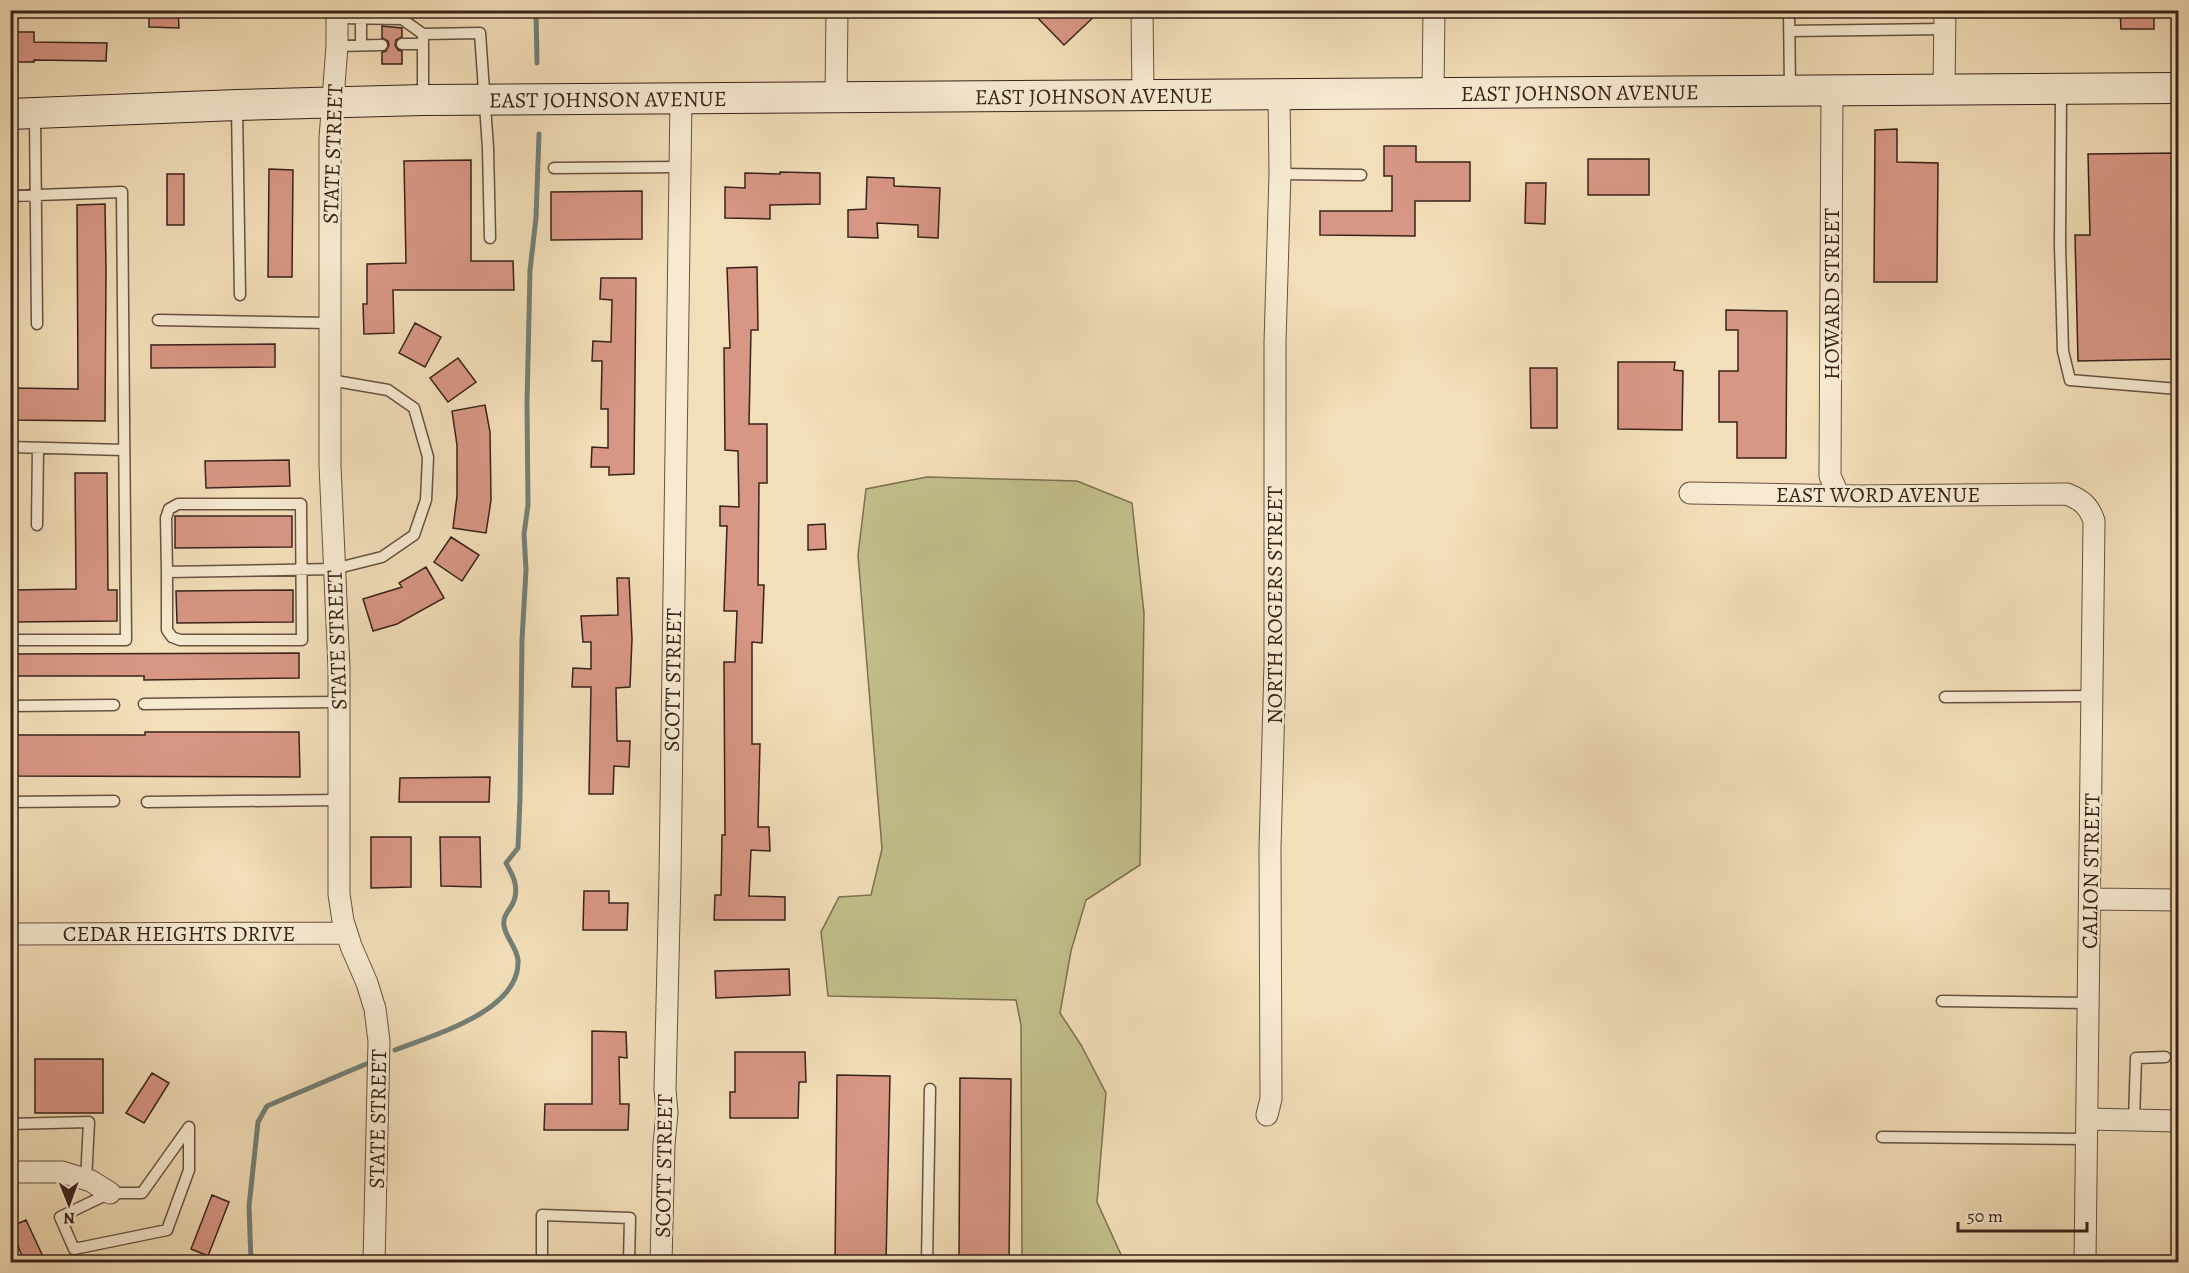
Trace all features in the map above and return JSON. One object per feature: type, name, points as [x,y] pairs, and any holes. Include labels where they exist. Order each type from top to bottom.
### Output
[{"type":"main road","name":"EAST JOHNSON AVENUE","points":[[23,113],[423,100],[2178,88]]},
{"type":"street","points":[[836,97],[837,10]]},
{"type":"street","points":[[1142,10],[1143,94]]},
{"type":"street","points":[[1433,93],[1434,10]]},
{"type":"street","name":"STATE STREET","points":[[337,14],[337,46],[331,102],[330,465],[339,702],[339,894],[347,933],[367,982],[375,1009],[379,1041],[374,1263]]},
{"type":"street","points":[[1944,89],[1945,20]]},
{"type":"street","name":"HOWARD STREET","points":[[1832,90],[1830,476],[1839,496]]},
{"type":"street","name":"NORTH ROGERS STREET","points":[[1267,1114],[1271,1099],[1270,848],[1275,664],[1275,342],[1280,174],[1279,94]]},
{"type":"street","name":"SCOTT STREET","points":[[661,1263],[667,1113],[665,1089],[681,98]]},
{"type":"street","name":"EAST WORD AVENUE","points":[[1690,493],[1839,496],[2065,494]]},
{"type":"street","name":"CALION STREET","points":[[2065,494],[2083,501],[2094,521],[2085,1263]]},
{"type":"street","points":[[2090,899],[2178,900]]},
{"type":"street","name":"CEDAR HEIGHTS DRIVE","points":[[10,934],[347,933]]},
{"type":"street","points":[[2086,1129],[2134,1120],[2178,1121]]},
{"type":"street","points":[[10,1172],[62,1172],[86,1180],[110,1193]]},
{"type":"lane","points":[[1789,10],[1790,91]]},
{"type":"lane","points":[[337,14],[361,20],[402,19],[423,39],[423,100]]},
{"type":"lane","points":[[361,20],[361,45]]},
{"type":"lane","points":[[1790,31],[1945,20]]},
{"type":"lane","points":[[402,44],[423,39],[480,33],[488,148],[490,238]]},
{"type":"lane","points":[[337,46],[382,45]]},
{"type":"lane","points":[[2061,88],[2062,340],[2070,380],[2178,389]]},
{"type":"lane","points":[[237,105],[240,295]]},
{"type":"lane","points":[[23,113],[37,195],[37,324]]},
{"type":"lane","points":[[554,168],[680,167]]},
{"type":"lane","points":[[1280,174],[1361,175]]},
{"type":"lane","points":[[10,196],[122,192],[126,640],[10,640]]},
{"type":"lane","points":[[158,320],[330,323]]},
{"type":"lane","points":[[167,572],[334,569],[382,557],[414,535],[426,500],[428,457],[414,408],[388,390],[330,380]]},
{"type":"lane","points":[[10,447],[124,450]]},
{"type":"lane","points":[[37,525],[38,448]]},
{"type":"lane","points":[[178,504],[302,504],[302,640],[180,640],[172,637],[167,630],[167,572],[166,518],[169,509],[178,504]]},
{"type":"lane","points":[[1945,697],[2092,696]]},
{"type":"lane","points":[[144,704],[339,702]]},
{"type":"lane","points":[[10,706],[114,705]]},
{"type":"lane","points":[[147,802],[339,800]]},
{"type":"lane","points":[[10,802],[114,801]]},
{"type":"lane","points":[[1942,1001],[2088,1003]]},
{"type":"lane","points":[[2134,1120],[2136,1058],[2166,1057]]},
{"type":"lane","points":[[927,1263],[930,1089]]},
{"type":"lane","points":[[10,1124],[89,1122],[86,1180]]},
{"type":"lane","points":[[189,1127],[189,1170],[167,1230],[74,1250],[60,1217],[110,1193],[142,1193],[189,1127]]},
{"type":"lane","points":[[1882,1137],[2086,1129]]},
{"type":"lane","points":[[542,1263],[542,1215],[630,1218],[629,1263]]},
{"type":"shaded area","points":[[927,477],[1077,481],[1132,503],[1144,613],[1140,865],[1086,900],[1071,951],[1060,1013],[1081,1045],[1106,1093],[1097,1202],[1123,1259],[1022,1259],[1021,1025],[1016,1000],[828,996],[821,932],[839,897],[871,895],[882,849],[858,555],[866,489]]},
{"type":"building","points":[[149,10],[178,10],[179,28],[149,27]]},
{"type":"building","points":[[1030,10],[1101,10],[1064,45]]},
{"type":"building","points":[[2120,10],[2154,10],[2154,29],[2121,29]]},
{"type":"building","points":[[382,26],[402,28],[402,37],[396,40],[395,45],[398,50],[402,51],[402,64],[382,64],[382,52],[386,51],[389,45],[388,41],[382,38]]},
{"type":"building","points":[[10,32],[34,32],[34,42],[107,43],[106,61],[10,62]]},
{"type":"building","points":[[1897,129],[1897,162],[1938,163],[1937,282],[1874,282],[1875,130]]},
{"type":"building","points":[[1384,146],[1416,146],[1416,162],[1470,162],[1470,201],[1415,201],[1415,236],[1320,235],[1320,211],[1392,211],[1392,176],[1384,176]]},
{"type":"building","points":[[2178,153],[2178,359],[2078,361],[2075,235],[2090,235],[2088,154]]},
{"type":"building","points":[[1588,159],[1649,159],[1649,195],[1588,195]]},
{"type":"building","points":[[471,160],[471,261],[513,261],[514,290],[393,290],[394,333],[364,334],[363,304],[367,304],[367,264],[406,263],[404,161]]},
{"type":"building","points":[[269,169],[293,170],[292,277],[268,277]]},
{"type":"building","points":[[780,172],[820,173],[820,204],[770,205],[770,219],[725,218],[725,187],[745,188],[745,173],[780,174]]},
{"type":"building","points":[[167,174],[184,174],[184,225],[167,225]]},
{"type":"building","points":[[867,177],[894,178],[894,186],[940,188],[938,238],[918,237],[918,225],[877,223],[878,238],[848,237],[848,210],[866,209]]},
{"type":"building","points":[[1526,183],[1546,183],[1545,224],[1525,223]]},
{"type":"building","points":[[642,191],[642,239],[551,240],[551,192]]},
{"type":"building","points":[[105,204],[105,421],[10,420],[10,388],[78,389],[77,205]]},
{"type":"building","points":[[757,267],[758,330],[751,330],[749,424],[767,424],[767,483],[759,483],[758,585],[764,585],[762,643],[752,642],[752,744],[760,744],[758,827],[769,827],[770,851],[751,850],[749,896],[785,897],[785,920],[714,920],[715,895],[721,895],[722,835],[725,835],[724,662],[735,662],[737,611],[724,611],[727,526],[720,526],[720,506],[739,507],[738,451],[725,450],[724,348],[730,348],[727,268]]},
{"type":"building","points":[[601,278],[636,278],[634,474],[609,475],[609,467],[591,467],[592,447],[608,448],[608,409],[601,409],[602,361],[592,361],[593,341],[611,342],[612,300],[600,299]]},
{"type":"building","points":[[1726,310],[1787,311],[1786,458],[1737,458],[1737,422],[1719,422],[1719,371],[1738,371],[1738,330],[1726,330]]},
{"type":"building","points":[[415,323],[441,337],[425,367],[399,353]]},
{"type":"building","points":[[275,344],[275,367],[151,368],[151,345]]},
{"type":"building","points":[[458,358],[476,382],[448,402],[430,378]]},
{"type":"building","points":[[1618,362],[1675,362],[1674,370],[1683,371],[1682,430],[1618,429]]},
{"type":"building","points":[[1530,368],[1557,368],[1557,428],[1531,428]]},
{"type":"building","points":[[485,405],[490,432],[491,500],[486,533],[453,528],[457,496],[457,445],[452,411]]},
{"type":"building","points":[[289,460],[290,486],[206,488],[205,461]]},
{"type":"building","points":[[75,473],[107,473],[108,590],[117,590],[117,621],[10,622],[10,590],[76,589]]},
{"type":"building","points":[[175,516],[292,516],[292,547],[175,548]]},
{"type":"building","points":[[825,524],[826,549],[808,550],[808,525]]},
{"type":"building","points":[[451,537],[479,555],[462,581],[434,562]]},
{"type":"building","points":[[426,567],[444,598],[397,624],[373,631],[363,599],[402,587],[399,583]]},
{"type":"building","points":[[617,578],[629,578],[632,639],[630,687],[616,688],[617,741],[630,741],[629,767],[614,766],[613,794],[589,794],[591,687],[572,687],[573,668],[591,669],[591,642],[583,642],[581,616],[618,615]]},
{"type":"building","points":[[293,590],[293,622],[177,623],[176,591]]},
{"type":"building","points":[[299,653],[299,678],[144,680],[144,676],[10,676],[10,654]]},
{"type":"building","points":[[145,732],[299,732],[300,777],[10,776],[10,735],[145,735]]},
{"type":"building","points":[[490,777],[489,802],[399,802],[400,778]]},
{"type":"building","points":[[371,837],[411,837],[411,887],[371,888]]},
{"type":"building","points":[[440,837],[480,837],[481,887],[441,886]]},
{"type":"building","points":[[584,891],[609,891],[609,903],[628,903],[627,930],[583,930]]},
{"type":"building","points":[[789,969],[790,995],[716,998],[715,971]]},
{"type":"building","points":[[592,1031],[626,1032],[627,1058],[619,1057],[620,1104],[629,1104],[628,1130],[544,1130],[545,1104],[592,1104]]},
{"type":"building","points":[[735,1052],[805,1052],[806,1082],[799,1082],[798,1118],[730,1118],[730,1092],[735,1092]]},
{"type":"building","points":[[35,1059],[103,1059],[103,1113],[35,1113]]},
{"type":"building","points":[[152,1073],[169,1083],[144,1123],[126,1113]]},
{"type":"building","points":[[837,1075],[890,1076],[886,1263],[835,1263]]},
{"type":"building","points":[[960,1078],[1011,1079],[1009,1263],[959,1263]]},
{"type":"building","points":[[212,1195],[229,1202],[208,1256],[191,1249]]},
{"type":"building","points":[[26,1220],[46,1263],[25,1263],[10,1227]]},
{"type":"waterway","points":[[536,10],[537,63]]},
{"type":"waterway","points":[[395,1050],[451,1028],[490,1007],[505,993],[515,978],[518,960],[505,930],[504,922],[516,892],[514,879],[506,863],[518,848],[522,640],[526,570],[524,534],[528,505],[527,404],[530,270],[536,218],[539,134]]},
{"type":"waterway","points":[[251,1262],[249,1206],[258,1122],[267,1106],[366,1064]]}]
